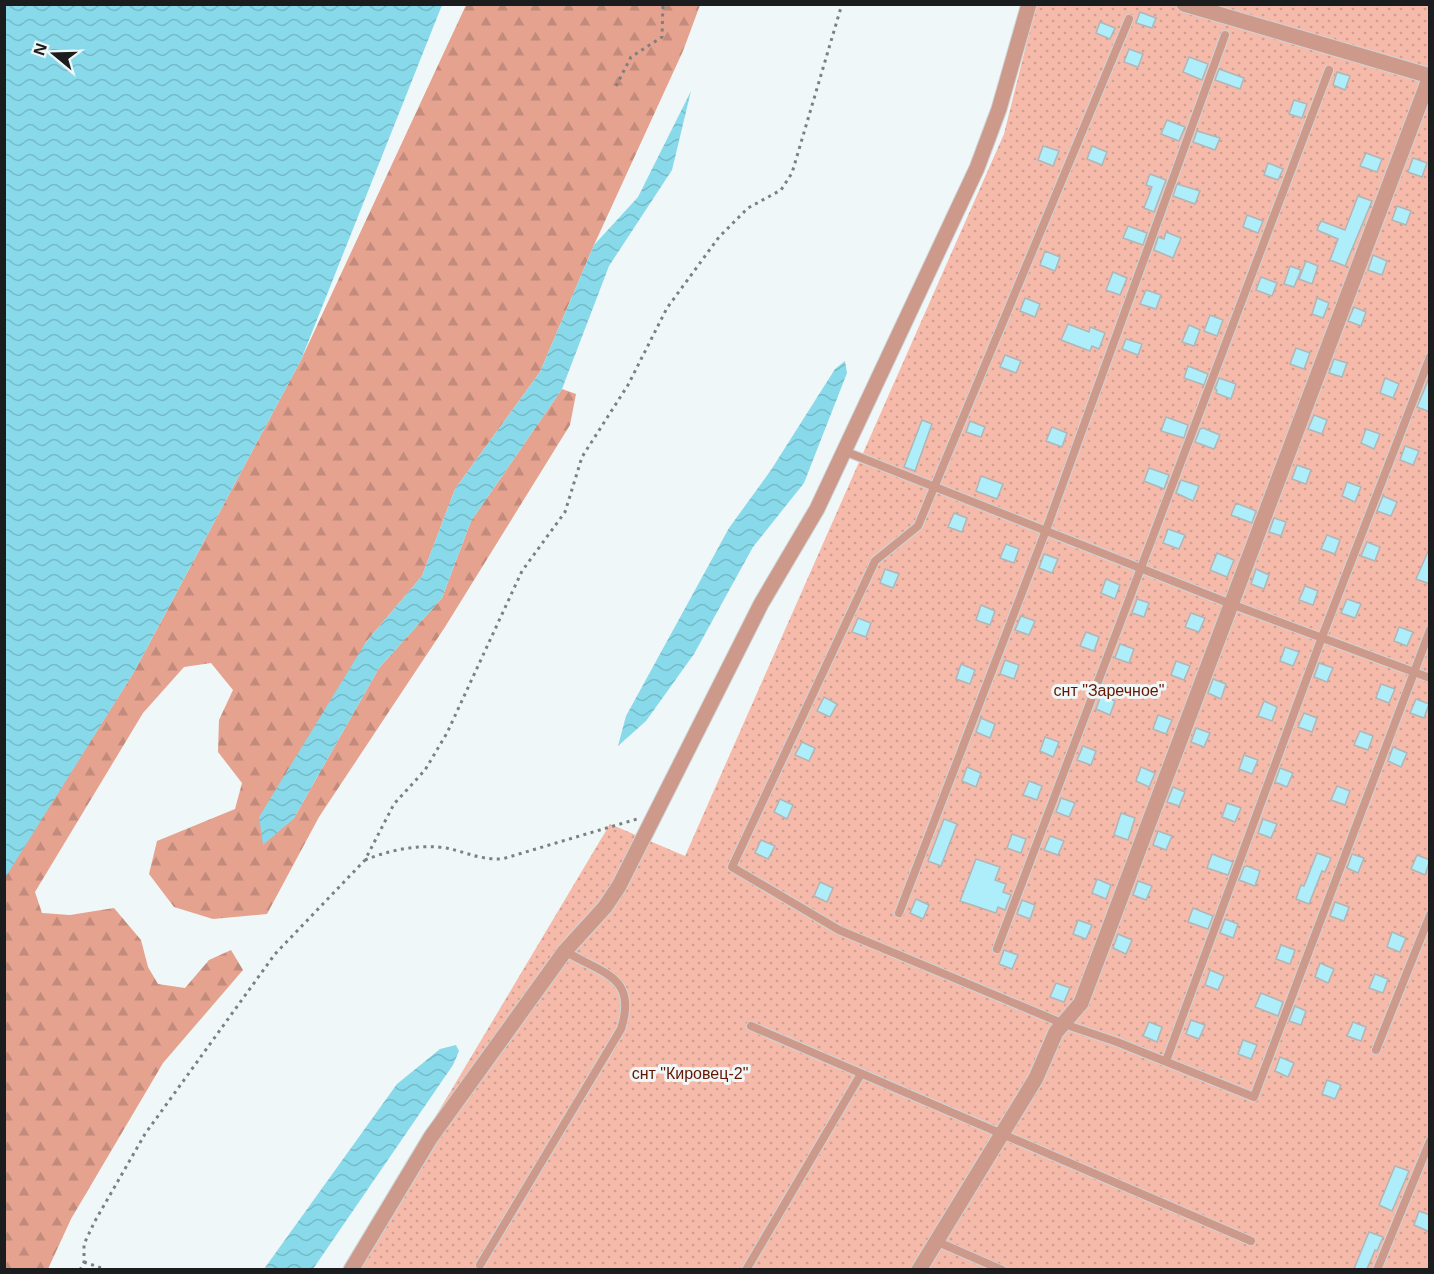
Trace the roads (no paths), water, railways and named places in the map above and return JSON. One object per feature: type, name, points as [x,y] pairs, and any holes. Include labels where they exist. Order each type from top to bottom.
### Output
[{"type":"street","points":[[353,1269],[431,1137],[565,951],[604,907],[619,886],[660,802],[715,700],[761,604],[817,509],[985,149],[1029,4]]},
{"type":"street","points":[[919,1269],[938,1242],[1036,1078],[1056,1032],[1081,1003],[1429,79],[1184,4]]},
{"type":"lane","points":[[1129,19],[918,526],[875,561],[732,867],[840,930],[1064,1024],[1166,1061],[1254,1097],[1430,630]]},
{"type":"lane","points":[[898,912],[1046,530],[1225,35]]},
{"type":"lane","points":[[997,949],[1329,70]]},
{"type":"lane","points":[[1166,1061],[1322,637],[1430,357]]},
{"type":"lane","points":[[844,451],[1232,604],[1430,678]]},
{"type":"lane","points":[[1376,1050],[1430,915]]},
{"type":"lane","points":[[480,1265],[621,1029],[627,1009],[625,992],[614,979],[565,951]]},
{"type":"lane","points":[[751,1026],[1251,1242]]},
{"type":"lane","points":[[747,1269],[861,1074]]},
{"type":"lane","points":[[1377,1269],[1430,1142]]},
{"type":"lane","points":[[938,1242],[1002,1269]]},
{"type":"water","points":[[5,4],[442,5],[301,360],[134,672],[5,878]]},
{"type":"water","points":[[691,91],[672,170],[609,266],[562,389],[471,521],[442,598],[379,668],[294,818],[263,845],[259,817],[366,642],[422,576],[455,489],[540,372],[594,245],[638,197]]},
{"type":"water","points":[[845,361],[847,373],[804,483],[753,547],[694,654],[646,721],[618,746],[626,716],[729,528],[771,470],[835,369]]},
{"type":"water","points":[[456,1045],[459,1051],[453,1065],[313,1269],[264,1269],[397,1084],[440,1049]]},
{"type":"park label","name":"снт \"Заречное\"","points":[[1109,690]]},
{"type":"park label","name":"снт \"Кировец-2\"","points":[[690,1073]]}]
